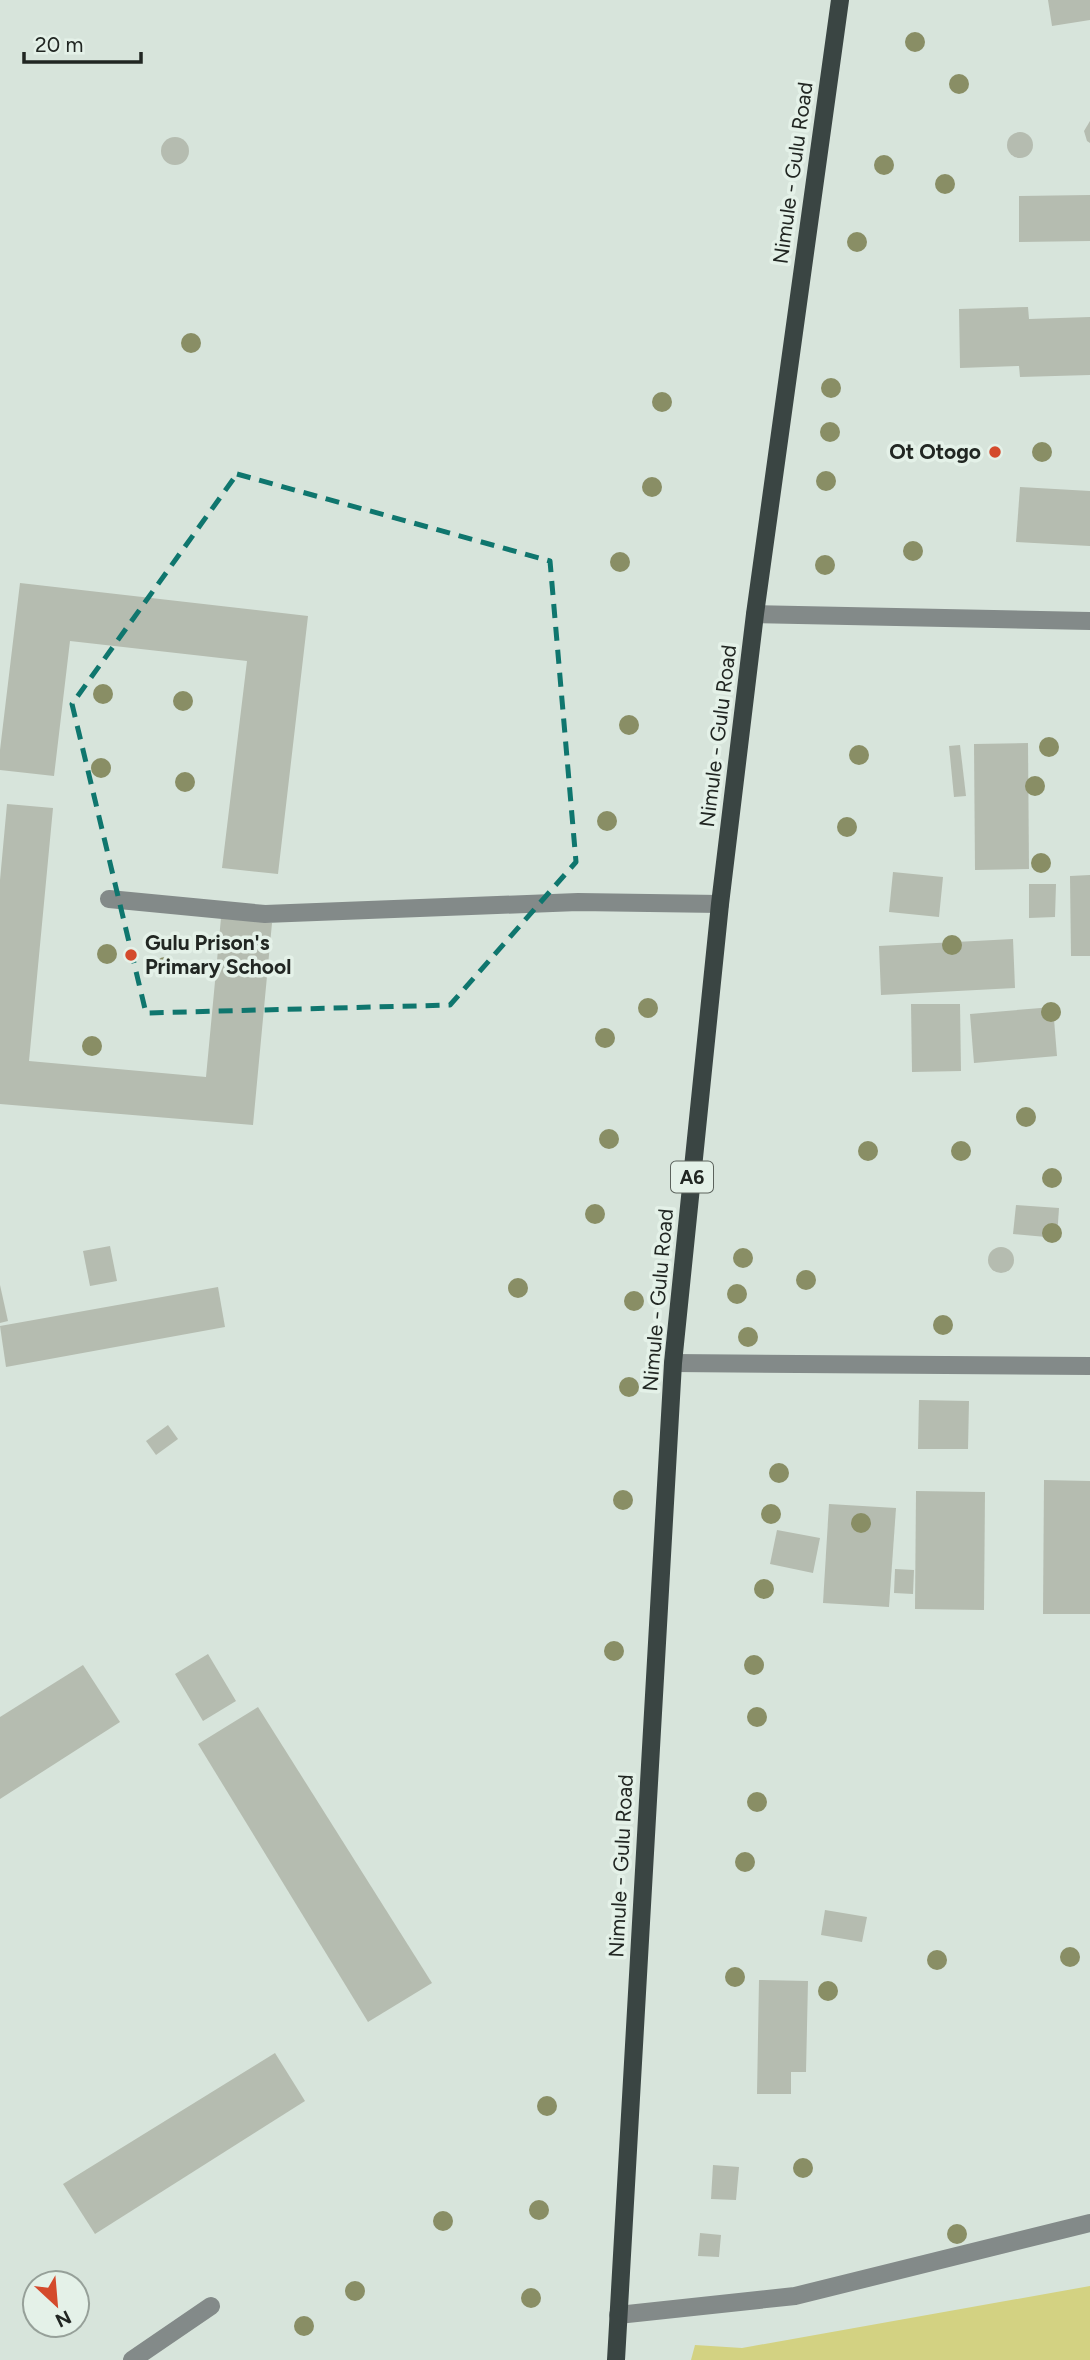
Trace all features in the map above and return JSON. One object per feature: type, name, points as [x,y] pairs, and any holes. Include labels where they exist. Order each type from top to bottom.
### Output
[{"type":"main road","name":"Nimule - Gulu Road","points":[[616,2360],[673,1363],[720,904],[755,614],[840,0]]},
{"type":"street","points":[[755,614],[1090,621]]},
{"type":"street","points":[[109,898],[264,914],[578,902],[720,904]]},
{"type":"street","points":[[673,1363],[1090,1366]]},
{"type":"street","points":[[618,2315],[795,2296],[1090,2223]]},
{"type":"street","points":[[132,2360],[211,2306]]},
{"type":"highlighted area","points":[[237,474],[550,561],[576,862],[450,1005],[146,1013],[72,704]]},
{"type":"shaded area","points":[[1090,2286],[1090,2360],[691,2360],[695,2345],[742,2348]]},
{"type":"building","points":[[1048,0],[1090,0],[1090,20],[1052,26]]},
{"type":"building","points":[[1090,121],[1090,143],[1084,131]]},
{"type":"building","points":[[1020,132],[1029,136],[1033,145],[1029,154],[1020,158],[1011,154],[1007,145],[1011,136]]},
{"type":"building","points":[[175,137],[185,141],[189,151],[185,161],[175,165],[165,161],[161,151],[165,141]]},
{"type":"building","points":[[1090,195],[1090,241],[1019,242],[1019,196]]},
{"type":"building","points":[[1028,307],[1029,319],[1090,317],[1090,375],[1020,377],[1019,366],[960,368],[959,309]]},
{"type":"building","points":[[1020,487],[1090,491],[1090,546],[1016,542]]},
{"type":"building","points":[[20,583],[308,616],[278,874],[222,868],[247,661],[70,641],[54,776],[0,770],[0,750]]},
{"type":"building","points":[[1028,743],[1029,869],[975,870],[974,744]]},
{"type":"building","points":[[960,745],[966,796],[954,797],[949,746]]},
{"type":"building","points":[[7,804],[53,808],[29,1061],[206,1077],[221,918],[272,923],[253,1125],[0,1104],[0,880]]},
{"type":"building","points":[[893,872],[943,877],[939,917],[889,912]]},
{"type":"building","points":[[1090,875],[1090,956],[1071,956],[1070,876]]},
{"type":"building","points":[[1029,884],[1056,884],[1055,917],[1029,918]]},
{"type":"building","points":[[1013,939],[1015,988],[881,995],[879,946]]},
{"type":"building","points":[[911,1004],[960,1004],[961,1071],[912,1072]]},
{"type":"building","points":[[1053,1007],[1057,1056],[974,1063],[970,1014]]},
{"type":"building","points":[[1016,1205],[1059,1208],[1057,1238],[1013,1234]]},
{"type":"building","points":[[110,1246],[117,1281],[90,1286],[83,1251]]},
{"type":"building","points":[[1001,1247],[1010,1251],[1014,1260],[1010,1269],[1001,1273],[992,1269],[988,1260],[992,1251]]},
{"type":"building","points":[[0,1285],[8,1321],[0,1323]]},
{"type":"building","points":[[218,1287],[225,1327],[6,1367],[0,1326]]},
{"type":"building","points":[[919,1400],[969,1401],[968,1449],[918,1449]]},
{"type":"building","points":[[168,1425],[178,1439],[156,1455],[146,1441]]},
{"type":"building","points":[[1044,1480],[1090,1481],[1090,1614],[1043,1614]]},
{"type":"building","points":[[916,1491],[985,1492],[984,1610],[915,1609]]},
{"type":"building","points":[[829,1504],[896,1508],[889,1607],[823,1603]]},
{"type":"building","points":[[777,1530],[820,1538],[813,1573],[770,1564]]},
{"type":"building","points":[[895,1569],[914,1570],[913,1594],[894,1593]]},
{"type":"building","points":[[208,1654],[236,1701],[203,1721],[175,1674]]},
{"type":"building","points":[[83,1665],[120,1722],[0,1799],[0,1717]]},
{"type":"building","points":[[258,1707],[432,1983],[368,2022],[198,1744]]},
{"type":"building","points":[[825,1910],[867,1917],[862,1942],[821,1935]]},
{"type":"building","points":[[759,1980],[808,1981],[806,2072],[791,2072],[791,2094],[757,2094]]},
{"type":"building","points":[[275,2053],[305,2101],[95,2234],[63,2184]]},
{"type":"building","points":[[713,2165],[739,2167],[736,2200],[711,2199]]},
{"type":"building","points":[[700,2233],[721,2235],[719,2257],[698,2256]]},
{"type":"place","name":"Ot Otogo","points":[[995,452]]},
{"type":"place","name":"Gulu Prison's Primary School","points":[[131,955]]}]
